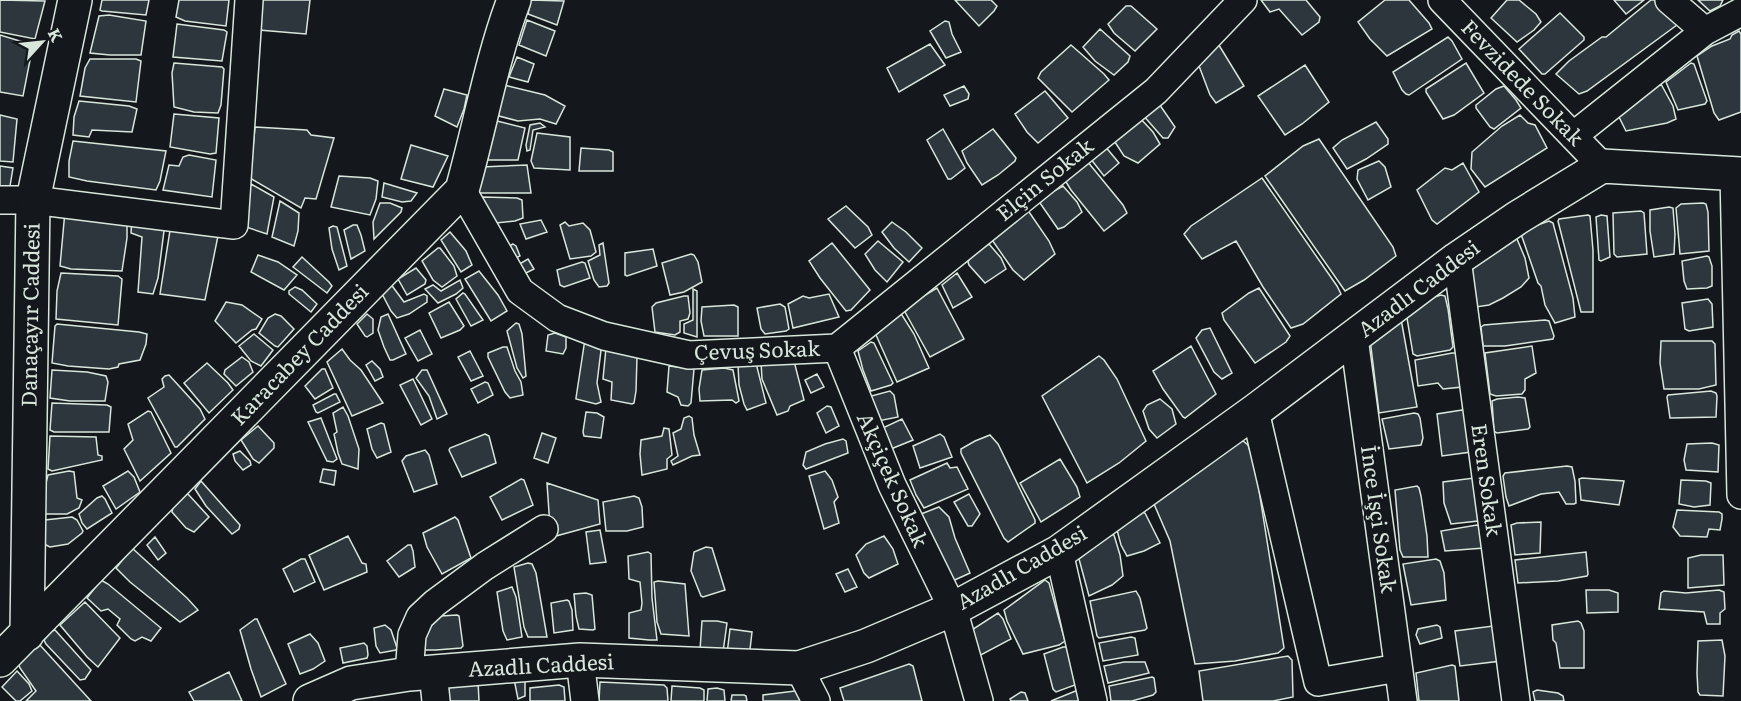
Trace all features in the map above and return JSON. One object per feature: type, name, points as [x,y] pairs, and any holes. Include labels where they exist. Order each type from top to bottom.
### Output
[{"type":"street","name":"Danaçayır Caddesi","points":[[27,634],[33,200],[75,0]]},
{"type":"street","points":[[0,200],[33,200],[234,225],[249,0]]},
{"type":"street","name":"Karacabey Caddesi","points":[[0,660],[462,190],[503,29],[514,0]]},
{"type":"street","name":"Elçin Sokak","points":[[837,348],[1156,91],[1243,0]]},
{"type":"street","name":"Fevzidede Sokak","points":[[1442,0],[1602,166]]},
{"type":"street","points":[[1669,0],[1705,31]]},
{"type":"street","points":[[1573,136],[1705,31],[1741,12]]},
{"type":"street","points":[[1602,166],[1636,169],[1739,166],[1741,495]]},
{"type":"street","name":"Azadlı Caddesi","points":[[310,701],[351,683],[426,682],[580,660],[799,668],[866,646],[953,609],[1059,552],[1255,411],[1516,218],[1602,166]]},
{"type":"street","name":"Çevuş Sokak","points":[[462,190],[520,291],[556,318],[604,336],[689,355],[837,348]]},
{"type":"street","name":"Eren Sokak","points":[[1457,260],[1516,701]]},
{"type":"street","name":"İnce İşçi Sokak","points":[[1354,338],[1403,701]]},
{"type":"street","name":"Akçiçek Sokak","points":[[837,348],[892,485],[953,609],[979,701]]},
{"type":"street","points":[[1255,411],[1318,682],[1398,668]]},
{"type":"street","points":[[426,682],[412,635],[420,617],[485,566],[544,529]]},
{"type":"street","points":[[1059,552],[1094,701]]},
{"type":"street","points":[[580,660],[585,701]]},
{"type":"street","points":[[799,668],[816,701]]},
{"type":"building","points":[[0,0],[45,1],[35,39],[0,32]]},
{"type":"building","points":[[102,0],[149,0],[146,15],[102,11],[100,10]]},
{"type":"building","points":[[179,0],[229,0],[226,26],[185,21],[176,17]]},
{"type":"building","points":[[261,0],[310,0],[306,34],[259,30]]},
{"type":"building","points":[[531,0],[564,1],[557,25],[528,14]]},
{"type":"building","points":[[955,0],[991,0],[997,6],[979,26]]},
{"type":"building","points":[[1261,0],[1306,0],[1320,17],[1319,22],[1302,35],[1279,9],[1270,12]]},
{"type":"building","points":[[1385,0],[1409,0],[1432,29],[1387,56],[1370,39],[1358,22]]},
{"type":"building","points":[[1507,0],[1519,0],[1536,14],[1541,22],[1517,42],[1491,18]]},
{"type":"building","points":[[1614,0],[1644,0],[1626,14]]},
{"type":"building","points":[[1651,0],[1657,0],[1681,22],[1587,91],[1579,94],[1556,74],[1569,61],[1602,37],[1606,37]]},
{"type":"building","points":[[1698,0],[1723,0],[1720,6],[1710,11]]},
{"type":"building","points":[[1126,6],[1131,6],[1157,29],[1135,51],[1114,33],[1108,24]]},
{"type":"building","points":[[1560,13],[1584,37],[1584,40],[1545,74],[1542,74],[1519,49]]},
{"type":"building","points":[[109,15],[146,21],[141,55],[90,53],[99,16]]},
{"type":"building","points":[[527,20],[555,31],[546,56],[519,45]]},
{"type":"building","points":[[945,21],[949,22],[961,52],[946,58],[930,31]]},
{"type":"building","points":[[177,24],[227,32],[222,61],[173,57]]},
{"type":"building","points":[[1100,29],[1130,56],[1128,62],[1114,75],[1095,61],[1083,47]]},
{"type":"building","points":[[1739,31],[1741,34],[1741,112],[1719,120],[1714,113],[1697,56],[1712,46],[1730,39]]},
{"type":"building","points":[[0,35],[33,45],[23,96],[0,92]]},
{"type":"building","points":[[1448,37],[1462,59],[1409,95],[1406,94],[1393,72]]},
{"type":"building","points":[[1217,42],[1244,86],[1216,103],[1210,95],[1196,58]]},
{"type":"building","points":[[930,44],[945,65],[899,92],[887,68]]},
{"type":"building","points":[[1071,45],[1109,80],[1072,112],[1038,78],[1041,72]]},
{"type":"building","points":[[517,57],[534,64],[528,82],[509,77]]},
{"type":"building","points":[[90,59],[136,59],[141,61],[136,102],[80,96],[85,68]]},
{"type":"building","points":[[174,63],[224,69],[221,105],[218,113],[194,112],[174,107],[172,73]]},
{"type":"building","points":[[1466,63],[1484,93],[1454,115],[1443,119],[1426,89]]},
{"type":"building","points":[[1691,63],[1694,64],[1707,101],[1705,104],[1678,110],[1666,82]]},
{"type":"building","points":[[1305,65],[1329,102],[1285,135],[1258,96]]},
{"type":"building","points":[[1661,84],[1673,106],[1676,119],[1626,131],[1617,113]]},
{"type":"building","points":[[504,85],[545,95],[565,106],[556,124],[540,119],[518,121],[499,116]]},
{"type":"building","points":[[964,86],[969,94],[968,99],[950,106],[944,95]]},
{"type":"building","points":[[1504,86],[1521,108],[1494,129],[1490,127],[1476,105],[1496,89]]},
{"type":"building","points":[[444,89],[467,95],[457,127],[435,116]]},
{"type":"building","points":[[1045,91],[1068,118],[1038,143],[1015,114]]},
{"type":"building","points":[[1155,98],[1175,127],[1168,138],[1163,138],[1142,114]]},
{"type":"building","points":[[79,101],[129,106],[137,109],[132,132],[92,130],[89,137],[73,135],[74,117]]},
{"type":"building","points":[[174,114],[219,118],[216,153],[170,147]]},
{"type":"building","points":[[0,115],[17,119],[13,162],[0,161]]},
{"type":"building","points":[[1520,115],[1528,123],[1535,125],[1547,148],[1485,187],[1471,169],[1472,152],[1502,126]]},
{"type":"building","points":[[1138,116],[1153,132],[1160,144],[1138,163],[1124,156],[1113,139]]},
{"type":"building","points":[[497,121],[525,128],[518,160],[487,160]]},
{"type":"building","points":[[1376,122],[1388,139],[1388,144],[1347,169],[1333,148],[1342,140]]},
{"type":"building","points":[[540,123],[545,127],[533,130],[530,150],[527,151],[530,125]]},
{"type":"building","points":[[255,127],[307,130],[311,135],[334,138],[316,199],[305,198],[301,208],[250,178]]},
{"type":"building","points":[[943,129],[965,168],[951,179],[948,179],[927,140]]},
{"type":"building","points":[[993,129],[1016,158],[998,175],[982,185],[962,151]]},
{"type":"building","points":[[537,133],[570,137],[570,170],[534,168],[531,161]]},
{"type":"building","points":[[1319,139],[1393,247],[1396,256],[1345,291],[1265,176],[1303,146]]},
{"type":"building","points":[[73,141],[166,151],[156,190],[69,177]]},
{"type":"building","points":[[411,145],[448,156],[433,187],[401,179]]},
{"type":"building","points":[[1104,145],[1119,163],[1104,176],[1090,158]]},
{"type":"building","points":[[581,148],[613,152],[613,171],[579,171]]},
{"type":"building","points":[[189,155],[216,160],[212,197],[163,190],[169,165],[179,166],[183,157]]},
{"type":"building","points":[[1087,161],[1127,213],[1104,231],[1063,177]]},
{"type":"building","points":[[1379,161],[1385,167],[1391,187],[1368,200],[1357,179],[1358,170]]},
{"type":"building","points":[[1463,163],[1479,192],[1437,224],[1432,220],[1417,190],[1445,168],[1452,170]]},
{"type":"building","points":[[527,165],[531,193],[479,193],[481,167]]},
{"type":"building","points":[[0,166],[13,168],[9,192],[0,191]]},
{"type":"building","points":[[339,176],[370,178],[378,181],[376,199],[370,215],[331,207]]},
{"type":"building","points":[[1262,178],[1341,294],[1303,324],[1291,328],[1236,241],[1202,259],[1184,234],[1191,226]]},
{"type":"building","points":[[384,183],[417,193],[411,201],[402,202],[382,197]]},
{"type":"building","points":[[251,184],[274,197],[267,234],[243,226]]},
{"type":"building","points":[[1063,186],[1077,202],[1082,212],[1064,227],[1058,229],[1040,203],[1045,196]]},
{"type":"building","points":[[483,197],[522,200],[523,218],[487,224]]},
{"type":"building","points":[[280,201],[299,213],[294,246],[272,237]]},
{"type":"building","points":[[380,203],[390,203],[402,208],[401,212],[374,239],[373,222]]},
{"type":"building","points":[[1681,204],[1706,204],[1708,212],[1709,251],[1680,254],[1676,208]]},
{"type":"building","points":[[846,206],[868,227],[872,235],[855,248],[828,219]]},
{"type":"building","points":[[1673,208],[1674,254],[1654,257],[1650,210]]},
{"type":"building","points":[[1027,209],[1055,254],[1024,280],[1013,270],[990,237]]},
{"type":"building","points":[[65,211],[127,218],[127,238],[122,271],[71,269],[60,266]]},
{"type":"building","points":[[1641,211],[1644,213],[1647,254],[1617,257],[1614,254],[1613,213]]},
{"type":"building","points":[[1590,216],[1593,250],[1593,312],[1581,312],[1558,221]]},
{"type":"building","points":[[1607,216],[1610,257],[1601,261],[1599,260],[1596,217]]},
{"type":"building","points":[[132,218],[165,223],[158,278],[153,294],[138,292],[142,237],[131,233]]},
{"type":"building","points":[[541,220],[547,232],[526,239],[520,224]]},
{"type":"building","points":[[1549,221],[1553,223],[1573,298],[1575,317],[1555,323],[1545,305],[1541,286],[1521,234],[1529,228]]},
{"type":"building","points":[[565,222],[569,226],[583,223],[590,230],[596,252],[591,256],[570,259],[560,225]]},
{"type":"building","points":[[892,222],[922,248],[909,262],[882,232]]},
{"type":"building","points":[[171,224],[219,231],[205,300],[160,294]]},
{"type":"building","points":[[357,225],[365,251],[351,259],[344,230]]},
{"type":"building","points":[[337,227],[347,266],[339,270],[332,249],[329,228]]},
{"type":"building","points":[[450,232],[466,251],[472,265],[461,272],[441,240]]},
{"type":"building","points":[[1513,239],[1517,239],[1525,258],[1529,278],[1521,287],[1503,298],[1489,305],[1476,307],[1468,272],[1479,259]]},
{"type":"building","points":[[878,241],[903,262],[887,282],[875,270],[865,254]]},
{"type":"building","points":[[603,243],[609,283],[607,286],[599,287],[594,280],[588,261],[600,255],[599,245]]},
{"type":"building","points":[[832,243],[870,290],[851,310],[846,311],[809,261]]},
{"type":"building","points":[[513,244],[520,256],[510,261],[502,250]]},
{"type":"building","points":[[989,244],[1001,258],[1006,269],[985,283],[968,262],[971,256]]},
{"type":"building","points":[[438,248],[454,266],[457,276],[442,287],[433,280],[422,261]]},
{"type":"building","points":[[653,249],[657,266],[625,275],[625,253]]},
{"type":"building","points":[[691,254],[698,262],[702,282],[684,292],[670,295],[662,263]]},
{"type":"building","points":[[258,255],[278,262],[297,275],[284,290],[251,272]]},
{"type":"building","points":[[1707,256],[1712,266],[1712,286],[1687,289],[1682,261]]},
{"type":"building","points":[[302,257],[332,286],[327,293],[293,267]]},
{"type":"building","points":[[528,259],[534,269],[522,275],[516,266]]},
{"type":"building","points":[[585,263],[590,278],[564,287],[560,285],[557,270]]},
{"type":"building","points":[[416,268],[426,280],[425,284],[407,295],[398,279]]},
{"type":"building","points":[[479,271],[498,295],[507,311],[491,321],[465,279]]},
{"type":"building","points":[[61,273],[118,276],[122,279],[118,325],[56,319],[57,291]]},
{"type":"building","points":[[957,273],[972,297],[953,308],[942,285]]},
{"type":"building","points":[[460,280],[463,288],[438,303],[425,289],[433,285],[441,291]]},
{"type":"building","points":[[390,283],[404,302],[424,294],[427,296],[427,302],[409,314],[397,318],[381,292]]},
{"type":"building","points":[[295,287],[302,290],[317,304],[311,312],[289,294],[289,291]]},
{"type":"building","points":[[937,288],[964,339],[930,357],[905,312],[920,298]]},
{"type":"building","points":[[1259,288],[1290,336],[1286,342],[1255,363],[1224,320],[1222,313]]},
{"type":"building","points":[[693,289],[697,291],[697,337],[684,333],[684,324],[693,320]]},
{"type":"building","points":[[463,293],[483,320],[471,326],[456,299]]},
{"type":"building","points":[[829,294],[839,317],[793,328],[788,304],[803,296],[809,298]]},
{"type":"building","points":[[688,296],[690,313],[688,319],[680,321],[680,332],[675,335],[655,332],[652,307],[656,303]]},
{"type":"building","points":[[1445,296],[1448,309],[1453,347],[1450,350],[1417,356],[1413,354],[1406,312],[1421,301]]},
{"type":"building","points":[[1708,299],[1712,304],[1713,327],[1689,331],[1685,329],[1682,303]]},
{"type":"building","points":[[226,302],[242,305],[262,319],[256,329],[236,343],[215,321]]},
{"type":"building","points":[[449,302],[464,326],[441,338],[429,313]]},
{"type":"building","points":[[780,304],[785,307],[789,329],[765,334],[761,329],[757,308]]},
{"type":"building","points":[[734,305],[738,307],[738,336],[704,336],[701,321],[702,307]]},
{"type":"building","points":[[898,312],[914,334],[929,368],[897,382],[876,335]]},
{"type":"building","points":[[275,314],[281,316],[294,329],[278,347],[259,333],[268,318]]},
{"type":"building","points":[[367,314],[373,319],[373,333],[367,337],[357,324]]},
{"type":"building","points":[[388,314],[406,354],[393,360],[390,360],[378,330],[381,317]]},
{"type":"building","points":[[1401,319],[1417,407],[1379,413],[1370,339]]},
{"type":"building","points":[[1549,321],[1553,339],[1505,346],[1483,346],[1481,327],[1484,325]]},
{"type":"building","points":[[516,323],[519,324],[522,334],[526,376],[523,378],[517,368],[507,331]]},
{"type":"building","points":[[57,324],[139,332],[147,334],[146,344],[140,360],[119,364],[118,367],[109,369],[52,363]]},
{"type":"building","points":[[1210,328],[1232,373],[1222,379],[1214,372],[1196,338],[1202,330]]},
{"type":"building","points":[[420,330],[432,354],[418,361],[405,338]]},
{"type":"building","points":[[555,333],[566,337],[566,348],[563,354],[546,351],[548,335]]},
{"type":"building","points":[[254,334],[273,350],[261,366],[251,361],[239,346]]},
{"type":"building","points":[[585,339],[602,342],[597,383],[601,402],[596,404],[576,399]]},
{"type":"building","points":[[1661,341],[1712,341],[1715,344],[1716,385],[1699,389],[1664,389],[1660,363]]},
{"type":"building","points":[[871,342],[874,343],[893,383],[871,391],[858,351]]},
{"type":"building","points":[[1191,346],[1216,394],[1185,418],[1163,389],[1153,371]]},
{"type":"building","points":[[1532,346],[1536,373],[1525,379],[1525,390],[1522,394],[1496,396],[1490,394],[1485,353]]},
{"type":"building","points":[[507,347],[521,382],[523,395],[510,398],[488,357],[488,353]]},
{"type":"building","points":[[606,348],[617,349],[637,357],[636,391],[632,404],[611,400],[612,382],[603,379]]},
{"type":"building","points":[[342,349],[361,370],[383,403],[352,416],[327,362]]},
{"type":"building","points":[[470,351],[483,376],[471,381],[458,357]]},
{"type":"building","points":[[1459,353],[1462,387],[1443,389],[1438,383],[1418,386],[1415,360]]},
{"type":"building","points":[[1099,356],[1117,379],[1146,441],[1119,463],[1087,483],[1042,396]]},
{"type":"building","points":[[242,357],[249,362],[253,372],[236,386],[224,374],[225,370]]},
{"type":"building","points":[[372,361],[380,369],[383,377],[375,381],[366,365]]},
{"type":"building","points":[[794,361],[804,400],[790,406],[788,411],[777,415],[762,379],[761,362]]},
{"type":"building","points":[[207,363],[233,390],[209,413],[184,383]]},
{"type":"building","points":[[756,363],[766,403],[747,410],[739,385],[738,365]]},
{"type":"building","points":[[669,366],[694,369],[691,403],[688,406],[681,405],[678,397],[667,392]]},
{"type":"building","points":[[724,368],[733,370],[739,401],[736,403],[732,400],[700,401],[702,370]]},
{"type":"building","points":[[322,369],[325,369],[333,388],[315,399],[305,386]]},
{"type":"building","points":[[52,370],[87,372],[106,376],[108,382],[105,401],[70,401],[50,398]]},
{"type":"building","points":[[422,370],[427,370],[447,414],[437,419],[429,396],[416,378]]},
{"type":"building","points":[[817,374],[824,387],[811,393],[805,380]]},
{"type":"building","points":[[169,375],[200,409],[205,419],[177,447],[148,398],[164,387],[162,379]]},
{"type":"building","points":[[413,379],[432,419],[421,425],[400,385]]},
{"type":"building","points":[[485,382],[488,383],[493,395],[478,403],[471,389]]},
{"type":"building","points":[[890,391],[894,395],[898,417],[868,423],[860,399]]},
{"type":"building","points":[[1711,391],[1717,396],[1716,417],[1670,418],[1668,395]]},
{"type":"building","points":[[334,394],[340,402],[316,412],[313,405]]},
{"type":"building","points":[[1525,398],[1530,427],[1497,433],[1494,431],[1492,401]]},
{"type":"building","points":[[1160,399],[1172,409],[1176,424],[1157,438],[1149,429],[1143,411],[1147,405]]},
{"type":"building","points":[[52,403],[111,407],[109,432],[54,432],[50,430]]},
{"type":"building","points":[[827,406],[831,407],[839,426],[826,433],[817,413]]},
{"type":"building","points":[[343,407],[359,449],[358,469],[342,464],[338,453],[333,413]]},
{"type":"building","points":[[148,411],[151,412],[171,453],[140,481],[124,449],[133,440],[128,424]]},
{"type":"building","points":[[1467,411],[1471,452],[1442,456],[1437,414]]},
{"type":"building","points":[[586,412],[597,413],[604,417],[601,438],[584,436]]},
{"type":"building","points":[[1414,413],[1420,418],[1423,438],[1421,445],[1389,449],[1382,419]]},
{"type":"building","points":[[689,416],[692,418],[700,455],[692,456],[673,465],[671,461],[678,456],[673,433],[681,429],[684,418]]},
{"type":"building","points":[[321,418],[337,459],[333,462],[327,461],[308,422]]},
{"type":"building","points":[[902,419],[913,440],[881,453],[872,433]]},
{"type":"building","points":[[381,423],[384,424],[391,452],[377,458],[367,429]]},
{"type":"building","points":[[258,426],[274,443],[274,448],[259,463],[253,459],[241,440]]},
{"type":"building","points":[[664,428],[669,429],[672,455],[667,459],[667,469],[642,475],[641,440],[662,436]]},
{"type":"building","points":[[542,433],[556,438],[548,463],[534,458]]},
{"type":"building","points":[[485,434],[489,436],[496,463],[462,477],[450,448]]},
{"type":"building","points":[[940,434],[944,437],[952,457],[920,468],[913,446]]},
{"type":"building","points":[[990,435],[998,444],[1035,520],[1035,523],[1008,542],[961,453],[961,449]]},
{"type":"building","points":[[50,436],[96,437],[98,455],[102,456],[102,460],[52,471],[48,469]]},
{"type":"building","points":[[1238,437],[1248,445],[1255,465],[1284,648],[1278,653],[1235,661],[1195,664],[1170,541],[1154,504]]},
{"type":"building","points":[[843,439],[846,441],[848,453],[806,469],[803,465],[806,452]]},
{"type":"building","points":[[1687,444],[1719,445],[1718,472],[1686,470],[1684,460]]},
{"type":"building","points":[[425,450],[429,455],[437,484],[414,492],[402,461],[406,456]]},
{"type":"building","points":[[240,451],[251,465],[243,470],[235,461],[233,454]]},
{"type":"building","points":[[1060,459],[1077,487],[1080,497],[1041,522],[1020,483]]},
{"type":"building","points":[[947,463],[950,468],[957,467],[968,489],[924,508],[910,480]]},
{"type":"building","points":[[1572,467],[1576,503],[1566,504],[1559,492],[1541,494],[1509,506],[1503,476],[1505,473]]},
{"type":"building","points":[[323,469],[336,471],[334,485],[320,482]]},
{"type":"building","points":[[128,471],[134,477],[140,492],[116,509],[103,486]]},
{"type":"building","points":[[825,471],[832,480],[838,497],[834,502],[839,523],[824,529],[809,476]]},
{"type":"building","points":[[74,472],[77,498],[82,500],[79,508],[67,514],[45,514],[45,487],[48,475]]},
{"type":"building","points":[[1474,478],[1478,521],[1451,524],[1444,503],[1443,482]]},
{"type":"building","points":[[521,479],[524,480],[533,505],[502,520],[490,497]]},
{"type":"building","points":[[1579,479],[1624,481],[1619,505],[1581,500]]},
{"type":"building","points":[[1681,480],[1711,483],[1710,505],[1694,507],[1679,504]]},
{"type":"building","points":[[201,481],[240,525],[239,529],[232,534],[206,506],[195,489]]},
{"type":"building","points":[[547,483],[598,500],[600,524],[556,536],[550,527]]},
{"type":"building","points":[[1417,486],[1421,496],[1428,557],[1403,557],[1400,550],[1395,490]]},
{"type":"building","points":[[187,493],[209,517],[194,532],[186,528],[172,512],[173,507]]},
{"type":"building","points":[[969,494],[980,514],[972,526],[968,526],[954,502]]},
{"type":"building","points":[[102,496],[112,513],[87,529],[79,514]]},
{"type":"building","points":[[634,496],[639,498],[642,507],[643,527],[627,531],[606,531],[603,502]]},
{"type":"building","points":[[939,507],[949,517],[970,573],[946,584],[921,514]]},
{"type":"building","points":[[1677,510],[1719,512],[1722,514],[1720,530],[1709,529],[1707,537],[1680,536],[1673,527]]},
{"type":"building","points":[[1142,512],[1145,513],[1160,543],[1127,556],[1117,530]]},
{"type":"building","points":[[72,517],[77,520],[82,533],[68,544],[50,547],[44,544],[45,520]]},
{"type":"building","points":[[455,517],[471,558],[442,574],[427,547],[423,533]]},
{"type":"building","points":[[1541,522],[1540,553],[1515,555],[1511,525]]},
{"type":"building","points":[[1477,525],[1482,527],[1484,548],[1445,551],[1441,531]]},
{"type":"building","points":[[600,530],[606,562],[590,564],[586,532]]},
{"type":"building","points":[[1111,534],[1114,535],[1120,555],[1123,576],[1112,585],[1089,596],[1079,559]]},
{"type":"building","points":[[348,536],[362,563],[366,564],[367,572],[324,590],[309,555]]},
{"type":"building","points":[[884,536],[893,549],[898,564],[869,578],[864,573],[856,555],[866,544]]},
{"type":"building","points":[[155,537],[166,553],[158,560],[147,545]]},
{"type":"building","points":[[411,545],[413,551],[415,567],[399,577],[387,561]]},
{"type":"building","points":[[706,547],[712,548],[725,590],[703,597],[691,571],[694,552]]},
{"type":"building","points":[[132,548],[198,610],[180,622],[130,582],[116,568]]},
{"type":"building","points":[[648,552],[651,554],[652,598],[657,640],[629,638],[629,613],[641,610],[642,603],[640,582],[629,579],[628,556]]},
{"type":"building","points":[[1586,552],[1587,576],[1558,581],[1518,583],[1515,560]]},
{"type":"building","points":[[1701,555],[1723,555],[1724,585],[1688,588],[1688,558]]},
{"type":"building","points":[[305,559],[315,582],[294,592],[283,569]]},
{"type":"building","points":[[1436,559],[1440,561],[1444,573],[1446,600],[1411,605],[1403,564]]},
{"type":"building","points":[[532,564],[536,573],[547,637],[528,637],[524,627],[514,567]]},
{"type":"building","points":[[848,569],[857,587],[845,592],[836,574]]},
{"type":"building","points":[[101,580],[161,628],[151,641],[142,637],[135,641],[131,639],[117,625],[120,619],[108,609],[101,611],[87,598]]},
{"type":"building","points":[[1045,580],[1049,583],[1065,641],[1059,645],[1023,654],[1004,610]]},
{"type":"building","points":[[654,582],[685,584],[689,636],[661,634],[657,622]]},
{"type":"building","points":[[512,587],[516,597],[522,637],[507,640],[503,631],[497,592]]},
{"type":"building","points":[[1586,590],[1609,590],[1618,593],[1618,612],[1587,613]]},
{"type":"building","points":[[1719,590],[1724,592],[1725,609],[1720,613],[1720,624],[1707,624],[1704,612],[1659,609],[1661,593],[1664,591],[1686,593]]},
{"type":"building","points":[[1136,591],[1140,598],[1147,628],[1099,638],[1090,601]]},
{"type":"building","points":[[574,594],[592,595],[595,629],[593,630],[579,629],[576,616]]},
{"type":"building","points":[[567,600],[572,610],[573,630],[554,633],[551,603]]},
{"type":"building","points":[[85,602],[120,638],[98,667],[60,625]]},
{"type":"building","points":[[998,613],[1011,639],[977,657],[967,633]]},
{"type":"building","points":[[457,615],[463,646],[461,648],[415,650],[424,617]]},
{"type":"building","points":[[257,619],[286,684],[261,697],[240,630]]},
{"type":"building","points":[[702,621],[727,623],[723,652],[700,650]]},
{"type":"building","points":[[1578,621],[1584,631],[1584,668],[1560,668],[1552,625]]},
{"type":"building","points":[[385,625],[391,630],[397,648],[380,653],[376,646],[374,628]]},
{"type":"building","points":[[1437,625],[1440,627],[1442,638],[1420,644],[1416,635],[1418,629]]},
{"type":"building","points":[[1493,626],[1501,661],[1460,666],[1455,631]]},
{"type":"building","points":[[730,629],[752,632],[749,658],[727,654]]},
{"type":"building","points":[[55,630],[91,670],[85,679],[80,680],[46,644],[44,640]]},
{"type":"building","points":[[310,634],[318,643],[325,661],[300,674],[288,644]]},
{"type":"building","points":[[1135,638],[1138,655],[1103,661],[1099,643]]},
{"type":"building","points":[[1722,640],[1725,656],[1723,696],[1700,695],[1697,673],[1698,641]]},
{"type":"building","points":[[364,643],[367,646],[367,658],[343,663],[340,648]]},
{"type":"building","points":[[39,644],[91,701],[26,701],[36,691],[18,663]]},
{"type":"building","points":[[1067,647],[1077,682],[1075,685],[1056,692],[1053,689],[1044,654]]},
{"type":"building","points":[[1288,656],[1292,660],[1293,697],[1273,701],[1203,701],[1199,671]]},
{"type":"building","points":[[1124,662],[1145,662],[1149,673],[1108,683],[1104,666]]},
{"type":"building","points":[[909,664],[913,666],[922,701],[844,701],[840,688]]},
{"type":"building","points":[[1455,666],[1459,701],[1419,701],[1416,673]]},
{"type":"building","points":[[17,671],[32,691],[20,701],[16,701],[2,687]]},
{"type":"building","points":[[229,672],[242,701],[194,701],[189,692]]},
{"type":"building","points":[[525,677],[525,696],[518,699],[514,679]]},
{"type":"building","points":[[1152,677],[1156,692],[1153,695],[1132,701],[1111,701],[1109,686]]},
{"type":"building","points":[[478,681],[479,701],[448,701],[449,682]]},
{"type":"building","points":[[600,682],[664,685],[667,688],[668,701],[599,701]]},
{"type":"building","points":[[559,685],[564,687],[565,701],[530,701],[530,688]]},
{"type":"building","points":[[672,686],[700,688],[704,690],[704,701],[671,701]]},
{"type":"building","points":[[708,689],[724,690],[725,701],[707,701]]},
{"type":"building","points":[[803,690],[807,701],[763,701],[763,695]]},
{"type":"building","points":[[1078,690],[1084,701],[1051,701]]},
{"type":"building","points":[[1537,690],[1558,693],[1563,696],[1564,701],[1535,701],[1533,692]]},
{"type":"building","points":[[1021,692],[1025,693],[1028,701],[1011,701],[1010,699]]},
{"type":"building","points":[[732,695],[744,695],[747,701],[731,701]]}]
